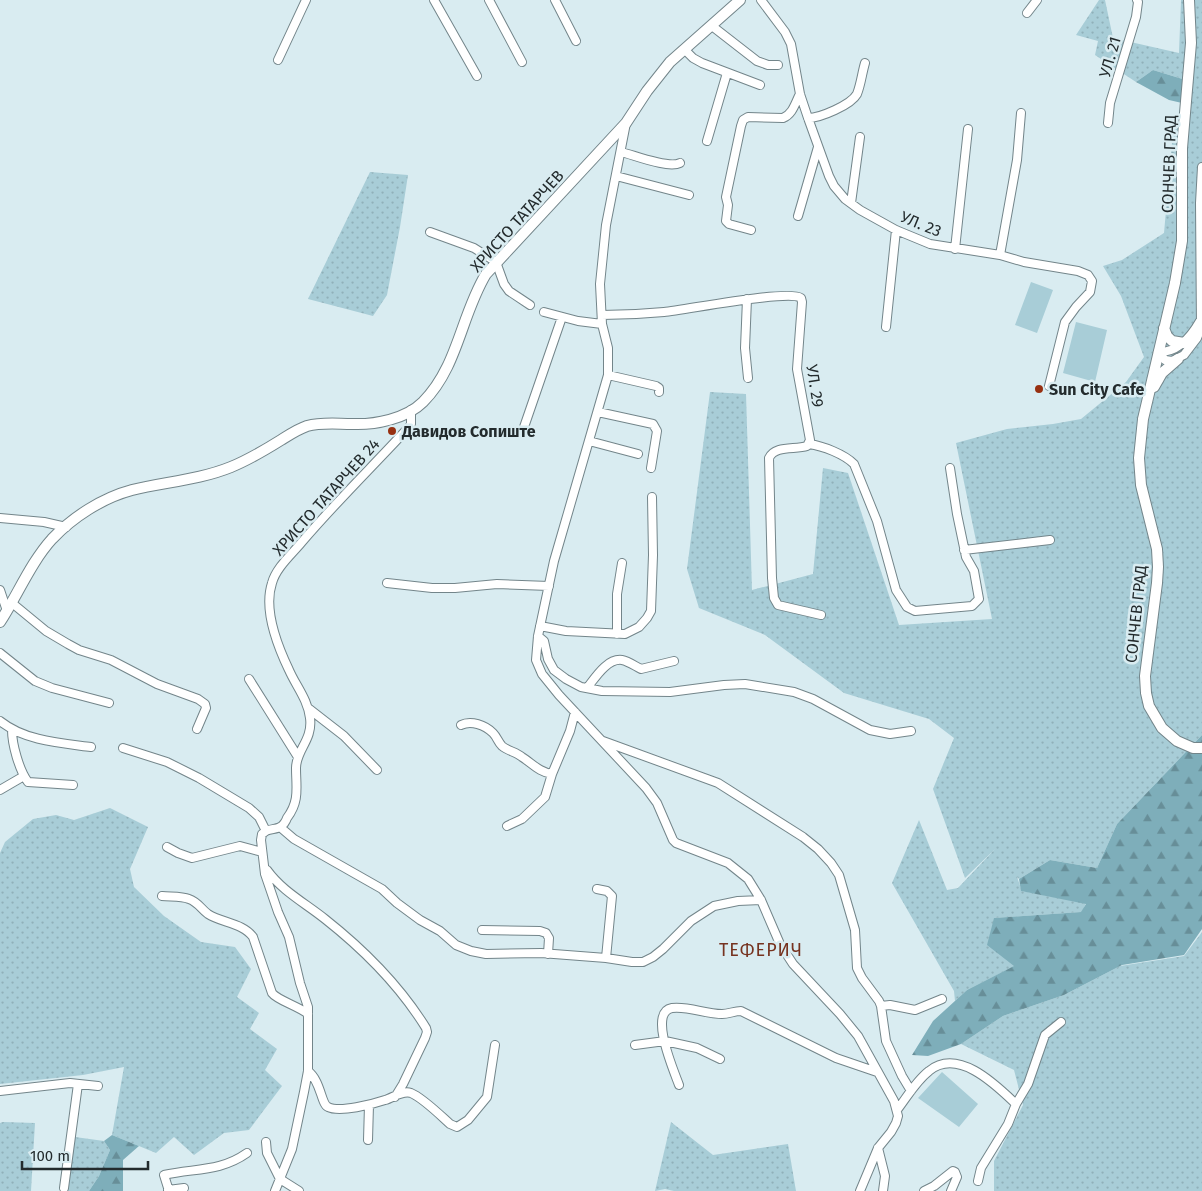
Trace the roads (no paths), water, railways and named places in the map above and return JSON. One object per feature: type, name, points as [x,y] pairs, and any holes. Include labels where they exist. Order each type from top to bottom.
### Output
[{"type":"main road","name":"ХРИСТО ТАТАРЧЕВ","points":[[0,622],[52,540],[66,526],[86,511],[116,495],[231,467],[306,426],[333,423],[373,423],[394,418],[422,402],[438,382],[451,359],[479,285],[496,262],[626,123],[670,62],[740,0]]},
{"type":"main road","name":"СОНЧЕВ ГРАД","points":[[1189,0],[1191,43],[1182,148],[1182,240],[1175,283],[1143,419],[1138,458],[1141,485],[1157,549],[1158,567],[1144,676],[1146,693],[1149,706],[1162,728],[1177,741],[1193,748],[1202,748]]},
{"type":"main road","points":[[1164,328],[1167,336],[1172,341],[1184,343]]},
{"type":"main road","points":[[1148,396],[1162,372],[1178,359]]},
{"type":"street","points":[[278,60],[306,0]]},
{"type":"street","points":[[434,0],[477,76]]},
{"type":"street","points":[[488,0],[522,62]]},
{"type":"street","points":[[555,0],[576,42]]},
{"type":"street","name":"УЛ. 23","points":[[761,0],[786,32],[791,44],[800,94],[834,186],[839,193],[860,210],[896,230],[930,244],[1000,255],[1024,262],[1083,272],[1092,281],[1090,292],[1076,307],[1066,322],[1049,386]]},
{"type":"street","points":[[1027,14],[1037,0]]},
{"type":"street","name":"УЛ. 21","points":[[1108,123],[1110,103],[1136,17],[1137,0]]},
{"type":"street","points":[[712,26],[757,61],[768,66],[778,65]]},
{"type":"street","points":[[685,50],[702,63],[760,85]]},
{"type":"street","points":[[808,118],[818,117],[853,100],[857,93],[865,63]]},
{"type":"street","points":[[707,142],[727,73]]},
{"type":"street","points":[[751,230],[729,224],[726,221],[728,205],[726,197],[740,126],[743,120],[748,117],[787,117],[791,113],[800,94]]},
{"type":"street","points":[[1000,255],[1017,160],[1021,113]]},
{"type":"street","points":[[626,123],[606,225],[600,284],[602,324],[608,348],[608,375],[554,561],[538,636],[536,654],[538,665],[549,684],[652,795],[673,840],[676,843],[722,860],[738,869],[755,888],[773,930],[793,964],[858,1036],[894,1101],[897,1110],[896,1123],[878,1148],[860,1191]]},
{"type":"street","points":[[955,249],[968,129]]},
{"type":"street","points":[[851,203],[860,137]]},
{"type":"street","points":[[798,216],[815,162],[818,145]]},
{"type":"street","points":[[621,152],[674,166],[680,163]]},
{"type":"street","points":[[1158,352],[1165,360],[1172,361],[1178,359],[1188,351],[1201,328],[1200,203],[1202,167]]},
{"type":"street","points":[[616,176],[689,196]]},
{"type":"street","points":[[886,327],[896,230]]},
{"type":"street","points":[[430,232],[474,248],[496,262],[504,284],[509,291],[530,305]]},
{"type":"street","name":"УЛ. 29","points":[[602,315],[666,312],[747,299],[793,296],[801,298],[797,369],[810,431],[809,444]]},
{"type":"street","points":[[747,299],[745,348],[748,378]]},
{"type":"street","points":[[544,312],[602,324]]},
{"type":"street","points":[[523,430],[562,316]]},
{"type":"street","points":[[1158,352],[1170,350],[1184,343],[1201,320]]},
{"type":"street","points":[[608,375],[656,386],[659,388],[659,392]]},
{"type":"street","name":"ХРИСТО ТАТАРЧЕВ 24","points":[[280,828],[290,815],[296,800],[298,789],[296,767],[298,757],[305,746],[310,729],[308,708],[288,669],[274,634],[269,601],[272,582],[282,565],[312,530],[409,427],[411,424],[411,410]]},
{"type":"street","points":[[598,412],[653,424],[657,431],[651,468]]},
{"type":"street","points":[[589,441],[638,454]]},
{"type":"street","points":[[821,615],[778,604],[774,598],[770,458],[774,451],[804,447],[809,444],[836,453],[854,464],[876,522],[896,590],[907,608],[915,611],[972,606],[979,599],[974,571],[964,550],[950,468]]},
{"type":"street","points":[[540,626],[566,632],[625,634],[639,627],[647,618],[651,611],[653,555],[652,497]]},
{"type":"street","points":[[0,518],[66,526]]},
{"type":"street","points":[[964,550],[1050,540]]},
{"type":"street","points":[[617,634],[617,594],[622,563]]},
{"type":"street","points":[[387,583],[432,588],[497,584],[549,586]]},
{"type":"street","points":[[0,590],[9,607],[74,647],[111,660],[157,684],[198,699],[205,704],[206,708],[197,729]]},
{"type":"street","points":[[538,636],[544,640],[548,659],[554,670],[581,687],[602,691],[670,692],[724,684],[745,684],[794,692],[813,699],[870,730],[890,734],[911,731]]},
{"type":"street","points":[[0,653],[35,681],[71,694],[110,703]]},
{"type":"street","points":[[588,688],[599,673],[617,660],[623,660],[640,669],[674,660]]},
{"type":"street","points":[[249,679],[298,757]]},
{"type":"street","points":[[308,708],[344,736],[377,770]]},
{"type":"street","points":[[507,826],[522,819],[545,797],[575,712]]},
{"type":"street","points":[[0,721],[12,730],[48,741],[91,746]]},
{"type":"street","points":[[461,725],[467,722],[484,727],[492,732],[499,744],[522,756],[542,773],[552,774]]},
{"type":"street","points":[[12,730],[12,741],[24,776],[28,782],[73,785]]},
{"type":"street","points":[[601,740],[718,783],[803,837],[831,863],[839,875],[855,930],[857,968],[881,1006],[886,1041],[911,1091]]},
{"type":"street","points":[[123,748],[167,762],[220,791],[249,808],[259,817],[266,831]]},
{"type":"street","points":[[0,790],[24,776]]},
{"type":"street","points":[[275,1191],[292,1149],[308,1072],[308,1007],[300,983],[291,942],[278,912],[264,867],[261,840],[262,834],[266,831],[280,828],[294,839],[382,889],[397,904],[464,948],[486,954],[548,954],[643,962],[663,949],[691,921],[714,906],[738,901],[761,900]]},
{"type":"street","points":[[168,847],[192,858],[240,846],[262,852]]},
{"type":"street","points":[[264,867],[284,890],[325,919],[373,962],[398,990],[426,1028],[425,1038],[403,1084],[394,1097]]},
{"type":"street","points":[[597,889],[607,892],[612,896],[606,958]]},
{"type":"street","points":[[162,896],[188,898],[200,905],[206,912],[221,920],[248,930],[253,937],[272,993],[275,997],[299,1007],[308,1014]]},
{"type":"street","points":[[482,930],[540,931],[546,933],[549,938],[548,954]]},
{"type":"street","points":[[881,1006],[890,1005],[915,1010],[942,999]]},
{"type":"street","points":[[679,1085],[668,1055],[662,1017],[667,1010],[683,1008],[720,1014],[741,1011],[836,1058],[877,1072]]},
{"type":"street","points":[[978,1181],[981,1168],[1008,1124],[1016,1104],[1028,1084],[1045,1035],[1061,1022]]},
{"type":"street","points":[[635,1045],[665,1041],[697,1048],[720,1058]]},
{"type":"street","points":[[308,1072],[316,1080],[327,1107],[335,1109],[369,1104],[406,1092],[412,1094],[454,1127],[461,1126],[487,1097],[494,1045]]},
{"type":"street","points":[[897,1110],[931,1069],[954,1062],[967,1066],[983,1075],[1016,1104]]},
{"type":"street","points":[[0,1091],[61,1084],[98,1086]]},
{"type":"street","points":[[64,1188],[78,1084]]},
{"type":"street","points":[[368,1140],[369,1104]]},
{"type":"street","points":[[266,1142],[267,1153],[280,1179],[299,1191]]},
{"type":"street","points":[[878,1148],[885,1176],[883,1191]]},
{"type":"street","points":[[184,1188],[168,1190],[164,1175],[193,1169],[216,1168],[229,1164],[247,1153]]},
{"type":"street","points":[[924,1191],[934,1186],[953,1171],[956,1173],[956,1177],[951,1191]]},
{"type":"place","name":"Sun City Cafe","points":[[1039,389]]},
{"type":"place","name":"Давидов Сопиште","points":[[392,431]]},
{"type":"district","name":"ТЕФЕРИЧ","points":[[761,950]]}]
